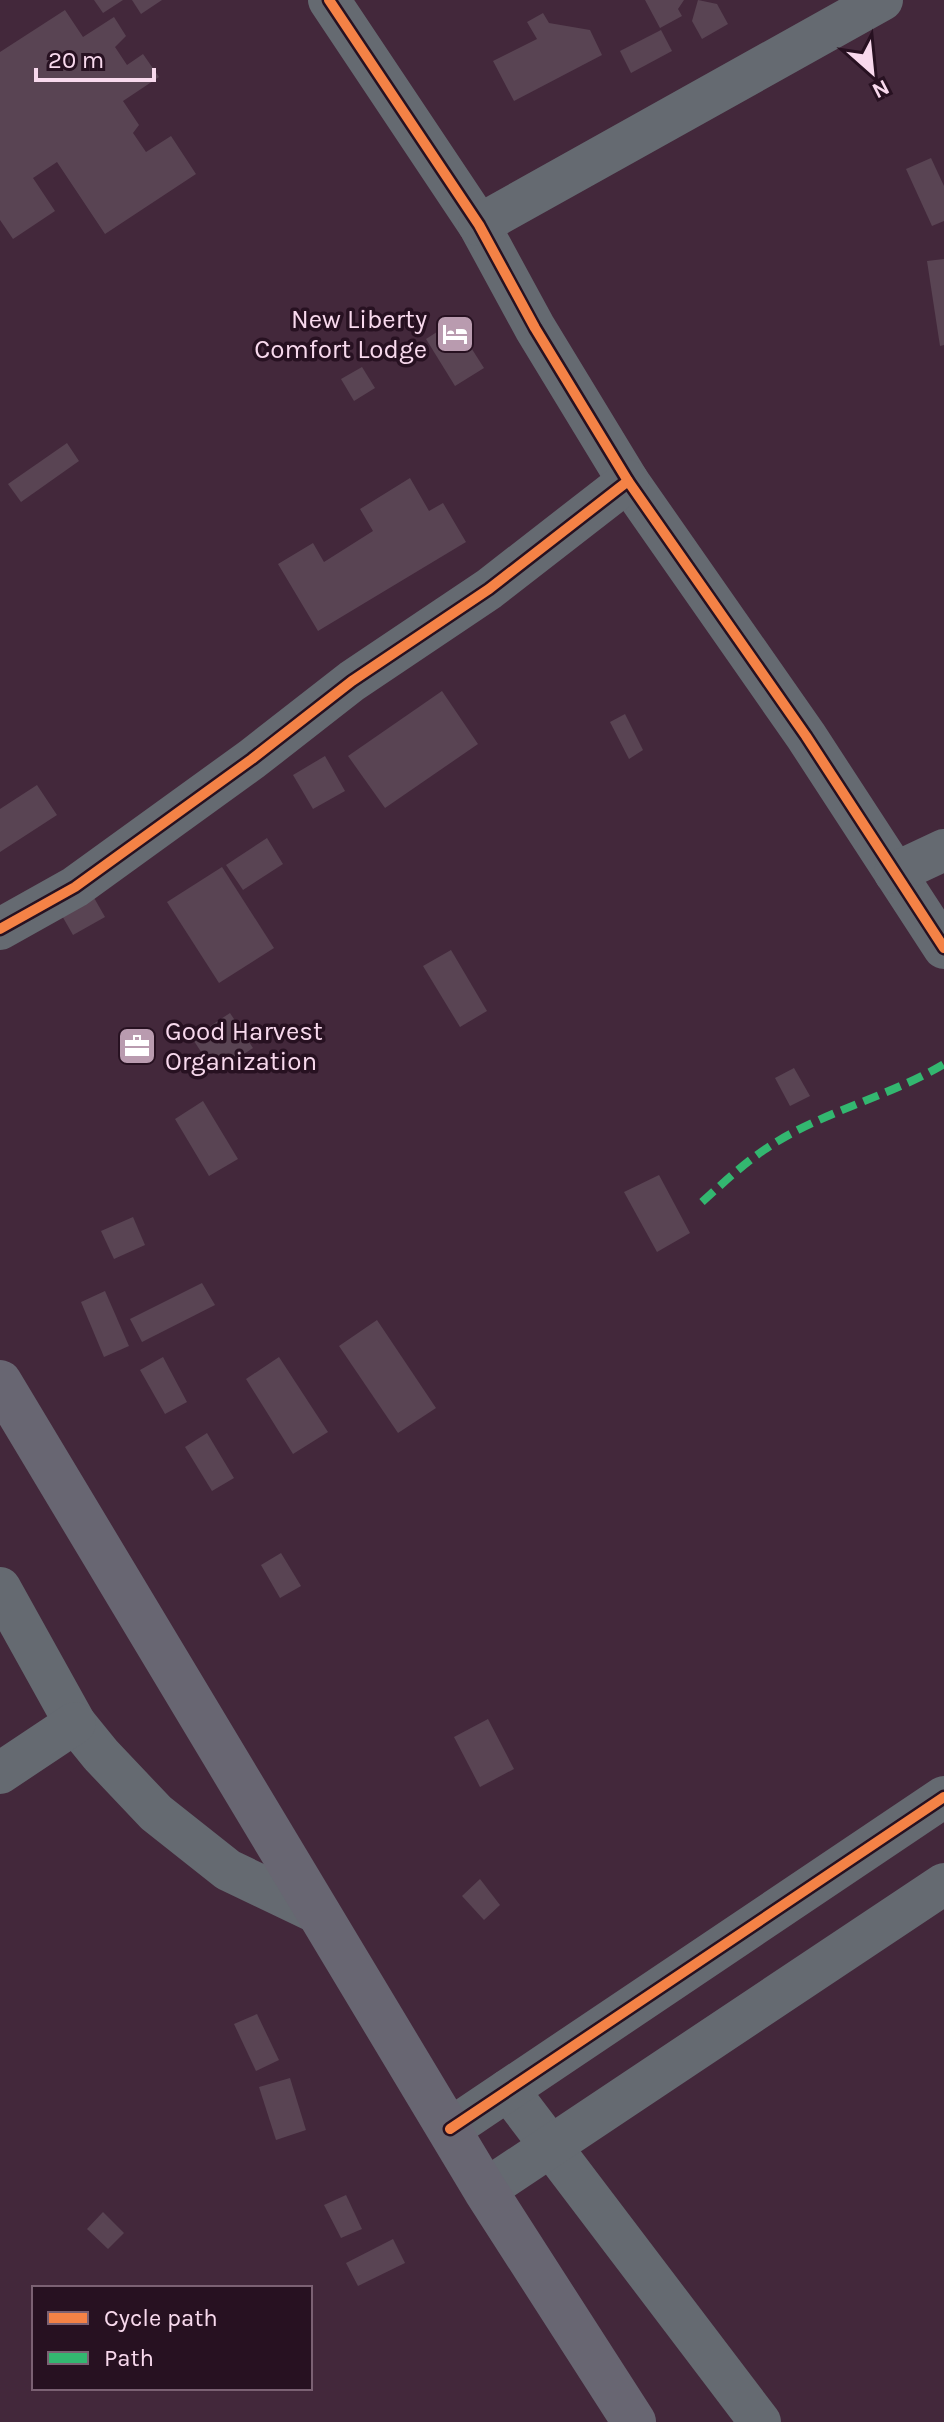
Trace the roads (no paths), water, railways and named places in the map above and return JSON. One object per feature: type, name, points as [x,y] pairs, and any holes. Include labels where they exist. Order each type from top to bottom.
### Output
[{"type":"highway","points":[[0,1382],[485,2190],[634,2422]]},
{"type":"street","points":[[329,0],[479,225],[535,328],[628,481],[806,736],[944,948]]},
{"type":"street","points":[[479,225],[882,0]]},
{"type":"street","points":[[0,929],[75,887],[252,759],[352,681],[489,589],[628,481]]},
{"type":"street","points":[[895,873],[944,850]]},
{"type":"street","points":[[0,1588],[75,1723],[156,1813],[228,1870],[320,1914]]},
{"type":"street","points":[[0,1773],[75,1723]]},
{"type":"street","points":[[450,2129],[944,1797]]},
{"type":"street","points":[[485,2190],[944,1884]]},
{"type":"street","points":[[508,2090],[760,2422]]},
{"type":"place","name":"New Liberty Comfort Lodge","points":[[455,334]]},
{"type":"place","name":"Good Harvest Organization","points":[[137,1046]]}]
